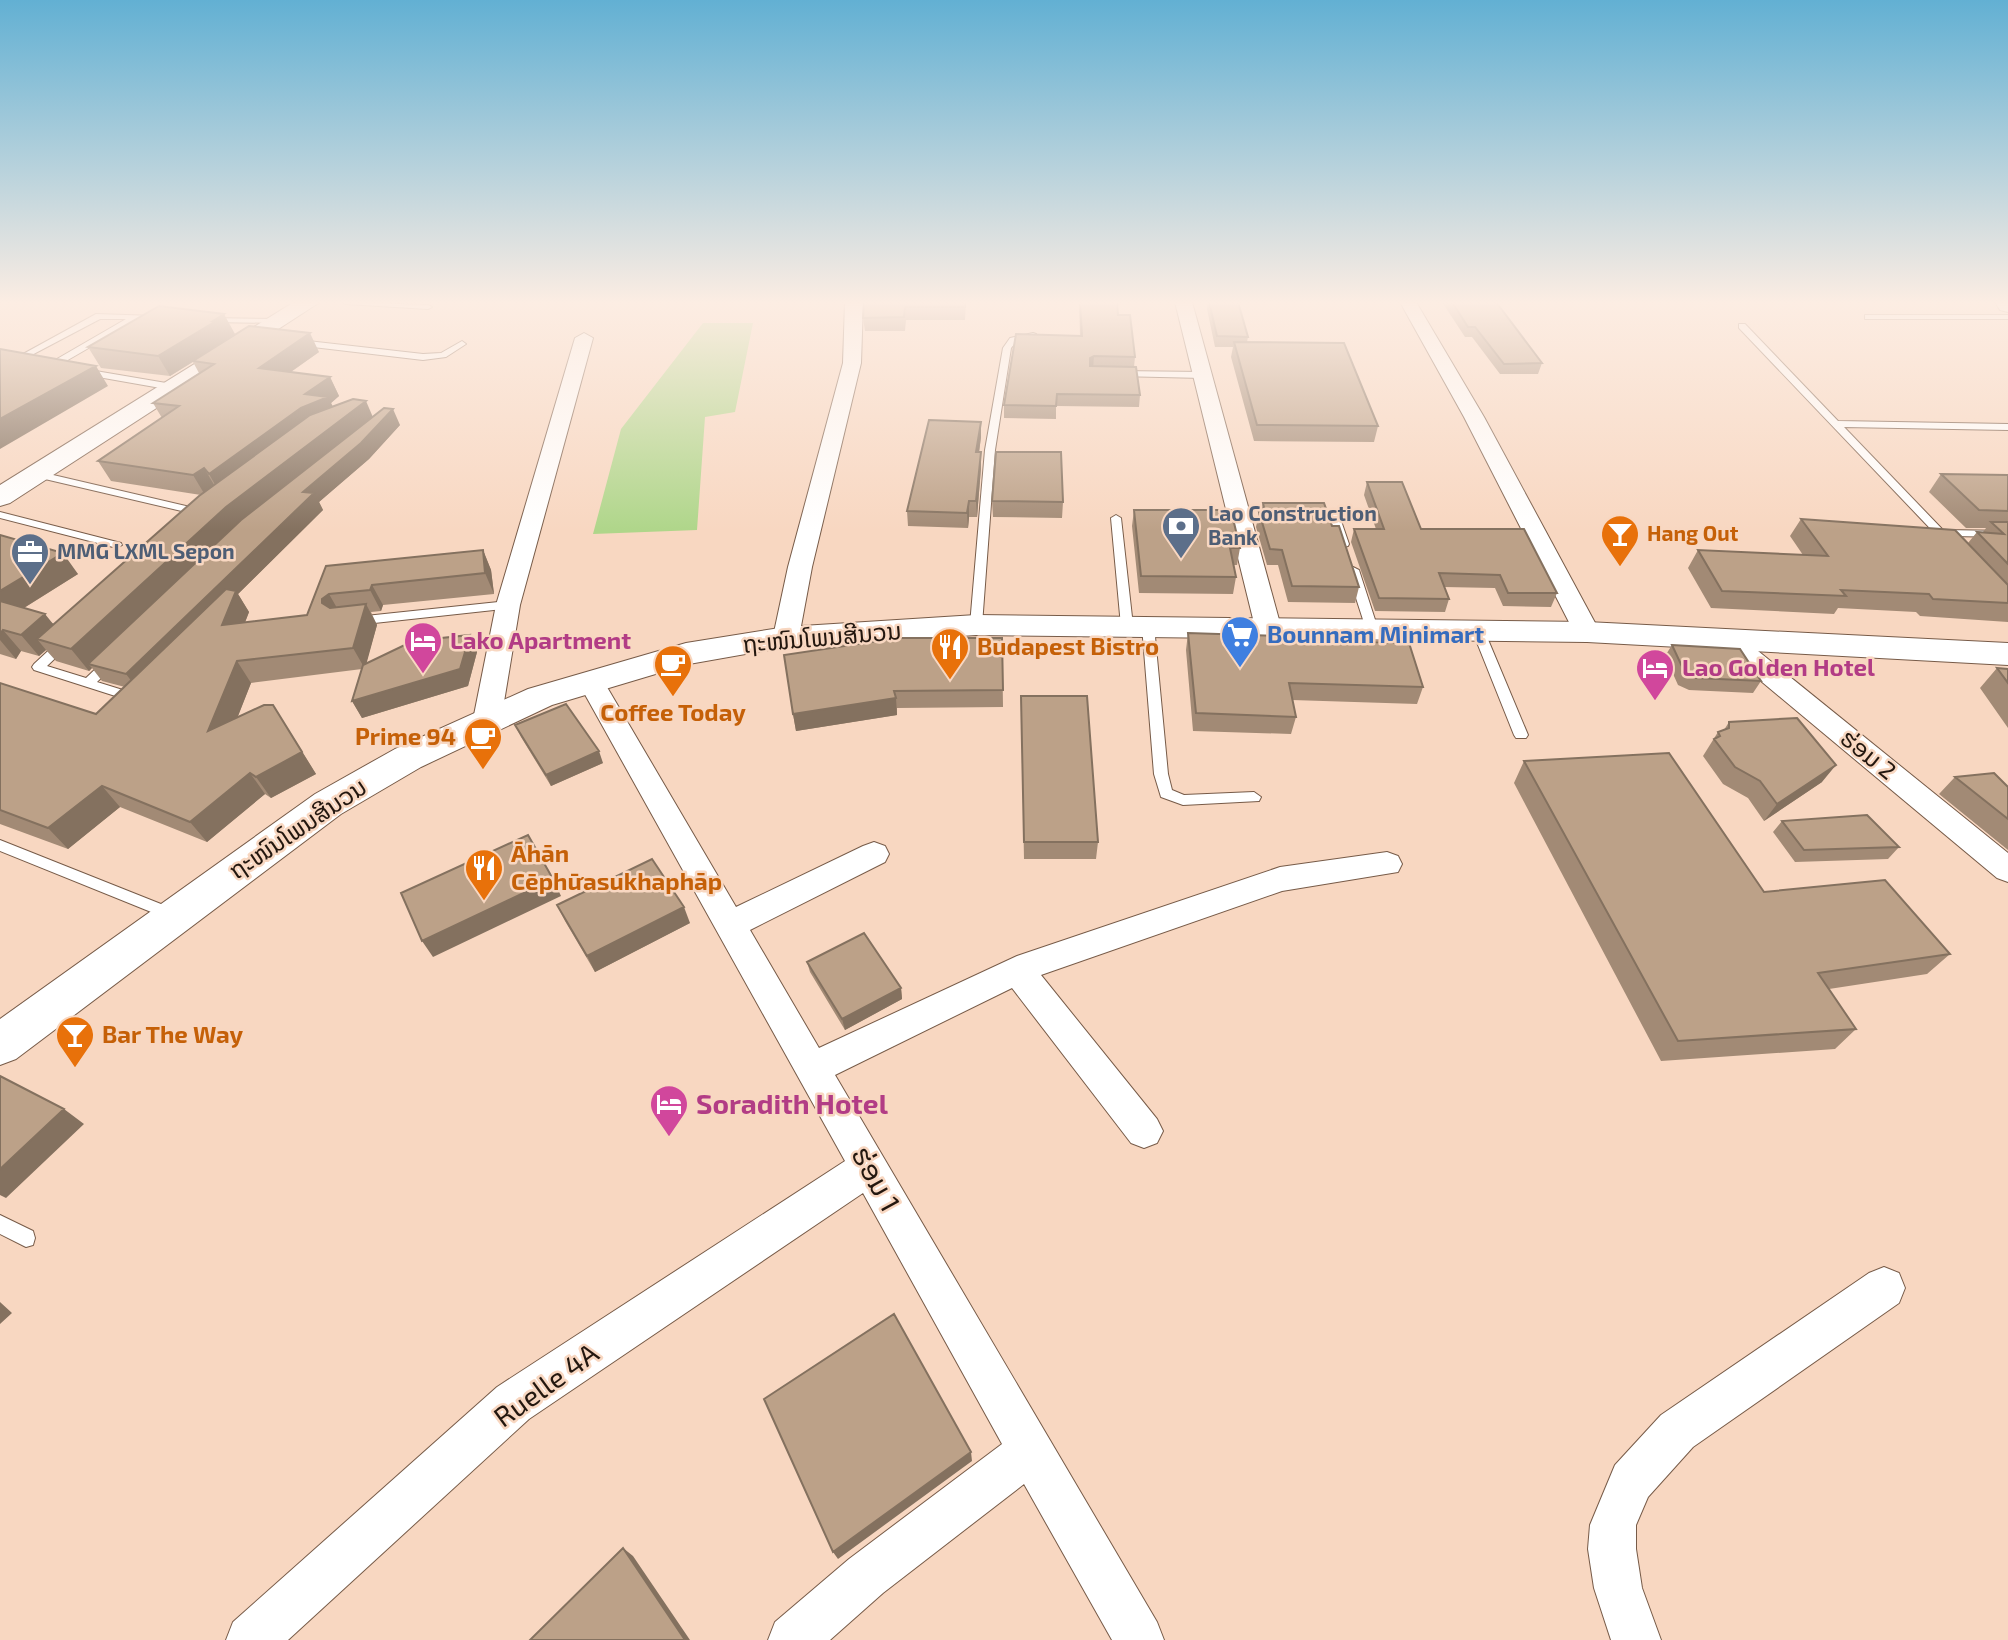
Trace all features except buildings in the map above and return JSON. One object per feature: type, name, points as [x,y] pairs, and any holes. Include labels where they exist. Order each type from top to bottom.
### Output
[{"type":"street","points":[[0,497],[188,379]]},
{"type":"street","points":[[487,720],[508,605],[572,379]]},
{"type":"street","points":[[786,637],[800,567],[848,379]]},
{"type":"street","points":[[1204,379],[1268,627]]},
{"type":"street","points":[[1452,379],[1587,632]]},
{"type":"street","name":"ຖະໜົນໂພນສີນວນ","points":[[0,1045],[328,804],[408,758],[540,697],[685,654],[786,637],[976,625],[1587,632],[2008,654]]},
{"type":"street","name":"ຮ່ອມ 2","points":[[1728,640],[2008,870]]},
{"type":"street","name":"ຮ່ອມ 1","points":[[591,682],[1139,1640]]},
{"type":"street","points":[[731,924],[873,854]]},
{"type":"street","points":[[814,1068],[1017,970],[1280,879],[1387,864]]},
{"type":"street","points":[[1017,970],[1144,1131]]},
{"type":"street","name":"Ruelle 4A","points":[[251,1640],[513,1403],[869,1167]]},
{"type":"street","points":[[1636,1640],[1618,1588],[1612,1549],[1613,1525],[1631,1480],[1677,1431],[1884,1288]]},
{"type":"street","points":[[793,1640],[866,1576],[1030,1451]]},
{"type":"lane","points":[[122,379],[172,387]]},
{"type":"lane","points":[[976,625],[990,450],[1002,379]]},
{"type":"lane","points":[[1793,379],[1957,551]]},
{"type":"lane","points":[[1837,424],[2008,427]]},
{"type":"lane","points":[[36,474],[208,514]]},
{"type":"lane","points":[[193,526],[218,506]]},
{"type":"lane","points":[[0,515],[117,545]]},
{"type":"lane","points":[[1334,515],[1372,629]]},
{"type":"lane","points":[[1116,518],[1138,626],[1166,793],[1183,800],[1254,797]]},
{"type":"lane","points":[[1940,533],[2008,534]]},
{"type":"lane","points":[[341,622],[508,605]]},
{"type":"lane","points":[[1478,630],[1521,735]]},
{"type":"lane","points":[[77,631],[38,667],[141,700],[150,691]]},
{"type":"lane","points":[[88,683],[117,655]]},
{"type":"lane","points":[[0,845],[175,916]]},
{"type":"lane","points":[[0,1224],[26,1238]]},
{"type":"green space","points":[[660,379],[742,379],[735,412],[705,417],[697,530],[593,534],[621,429]]},
{"type":"place","name":"Lao Construction Bank","points":[[1181,560]]},
{"type":"place","name":"Hang Out","points":[[1620,568]]},
{"type":"place","name":"MMG LXML Sepon","points":[[30,586]]},
{"type":"place","name":"Bounnam Minimart","points":[[1240,669]]},
{"type":"place","name":"Lako Apartment","points":[[423,675]]},
{"type":"place","name":"Budapest Bistro","points":[[950,681]]},
{"type":"place","name":"Coffee Today","points":[[673,698]]},
{"type":"place","name":"Lao Golden Hotel","points":[[1655,702]]},
{"type":"place","name":"Prime 94","points":[[483,771]]},
{"type":"place","name":"Āhān Cēphư̄asukhaphāp","points":[[484,902]]},
{"type":"place","name":"Bar The Way","points":[[75,1069]]},
{"type":"place","name":"Soradith Hotel","points":[[669,1138]]}]
